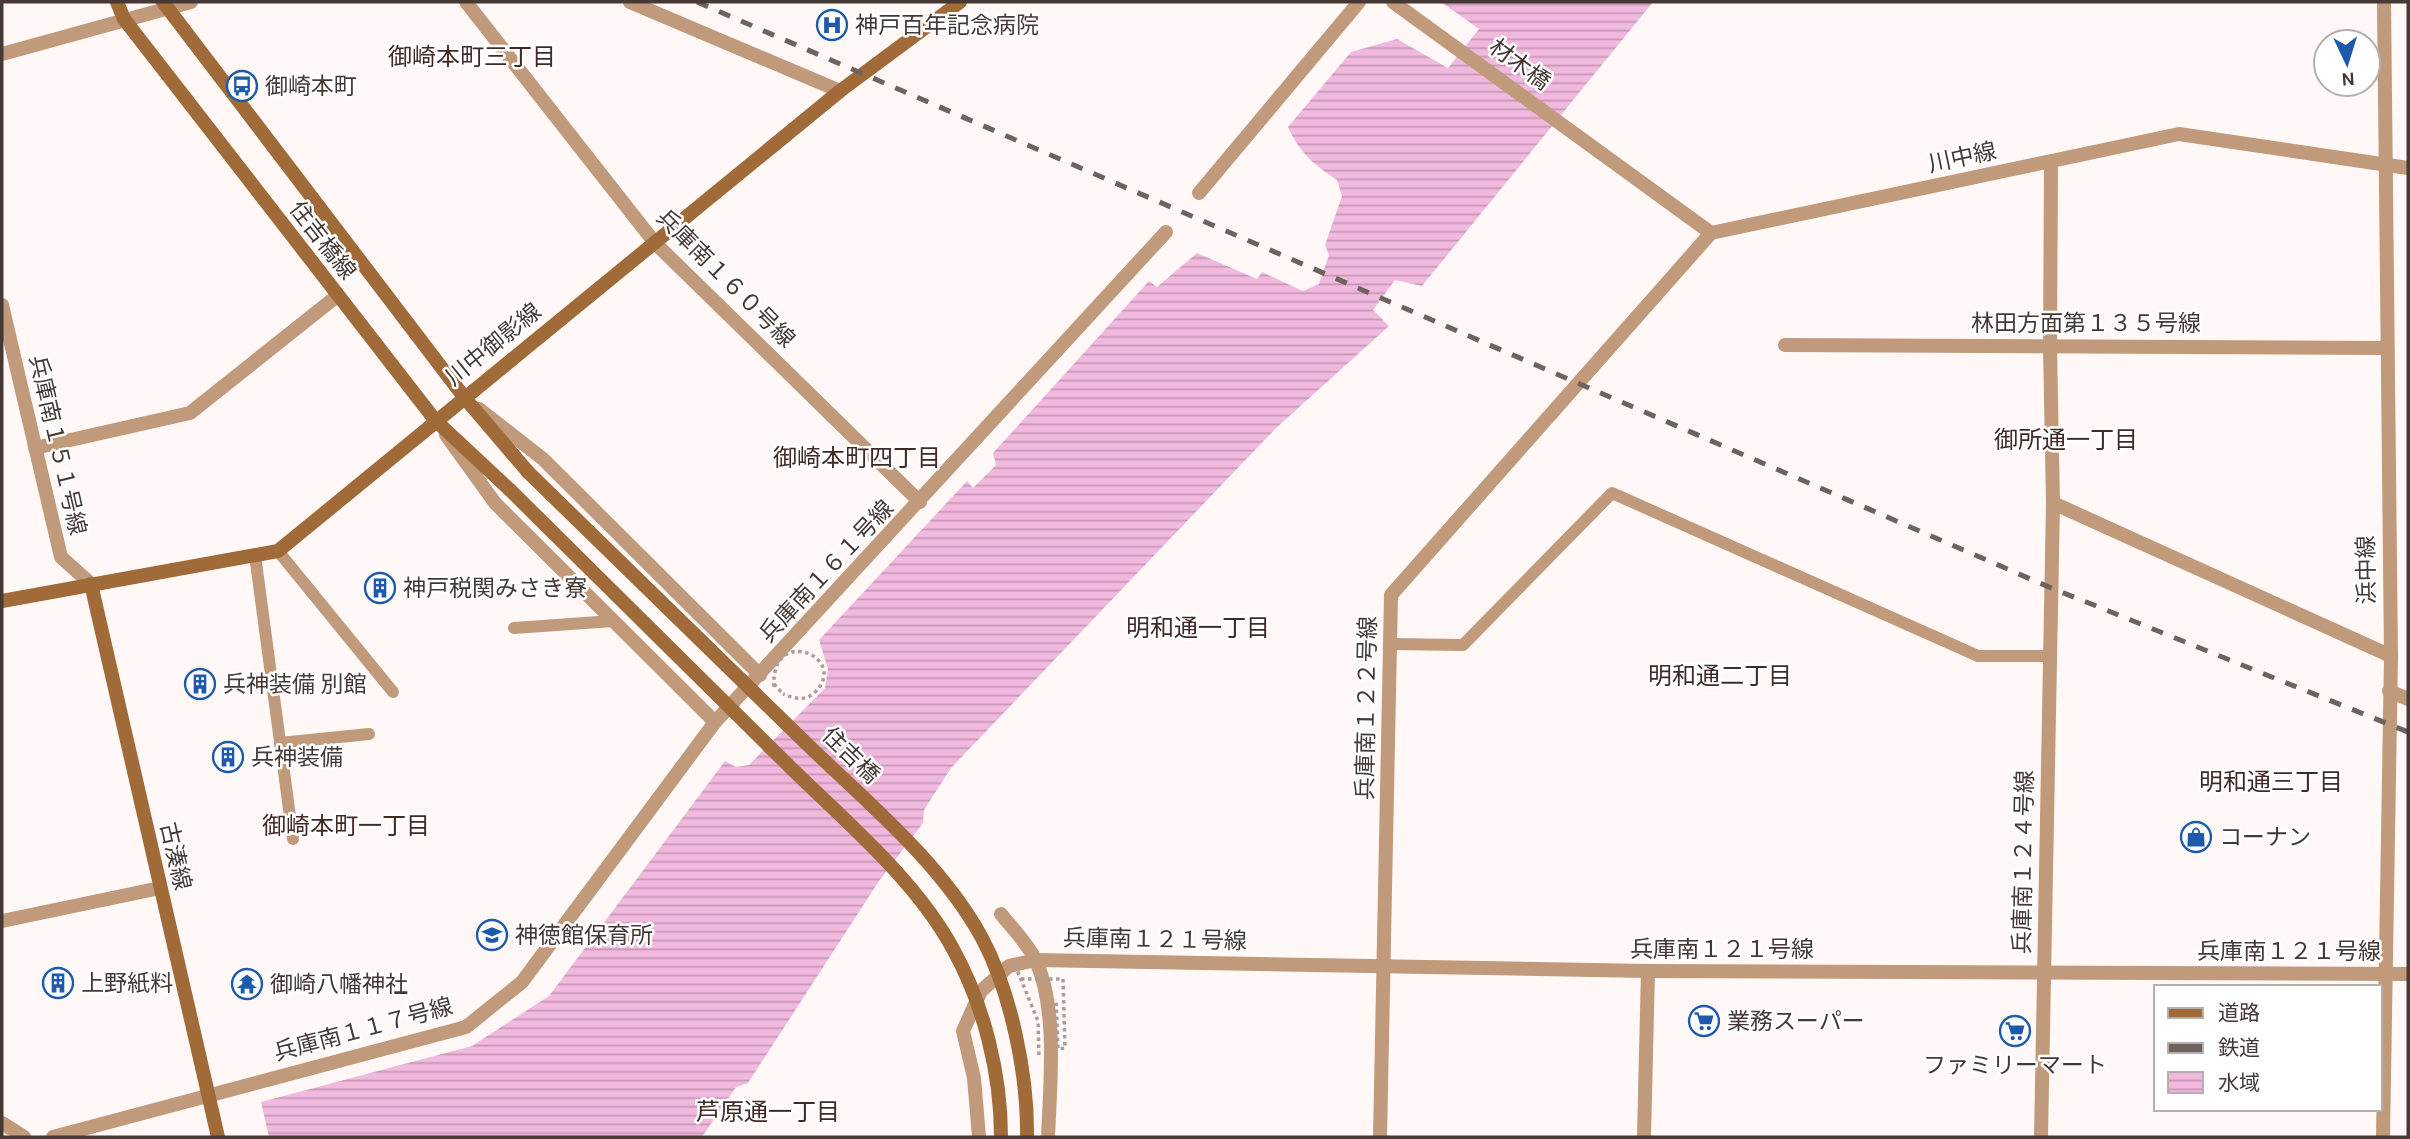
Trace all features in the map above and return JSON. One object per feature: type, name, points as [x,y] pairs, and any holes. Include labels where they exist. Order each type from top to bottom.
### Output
[{"type":"street","name":"住吉橋線","points":[[117,2],[124,19],[435,420],[510,490],[863,838],[919,900],[953,948],[976,1000],[995,1071],[1001,1137]]},
{"type":"street","points":[[2,54],[164,5],[191,2]]},
{"type":"street","name":"兵庫南１６０号線","points":[[466,2],[655,243],[920,502]]},
{"type":"street","points":[[630,2],[840,90]]},
{"type":"street","name":"川中御影線","points":[[2,601],[278,551],[840,90],[960,2]]},
{"type":"street","points":[[1199,193],[1359,2]]},
{"type":"street","name":"浜中線","points":[[2383,1137],[2391,656],[2384,2]]},
{"type":"street","name":"材木橋","points":[[1403,4],[1711,233]]},
{"type":"street","name":"住吉橋線","points":[[164,5],[464,397],[528,472]]},
{"type":"street","name":"川中線","points":[[1711,233],[2179,134],[2408,168]]},
{"type":"street","name":"兵庫南１２４号線","points":[[2041,1137],[2049,587],[2053,503],[2051,162]]},
{"type":"street","name":"兵庫南１６１号線","points":[[715,722],[1166,232]]},
{"type":"street","name":"兵庫南１２２号線","points":[[1380,1137],[1391,595],[1711,233]]},
{"type":"street","points":[[35,448],[190,413],[337,296]]},
{"type":"street","name":"兵庫南１５１号線","points":[[2,305],[61,557],[91,584]]},
{"type":"street","name":"林田方面第１３５号線","points":[[1785,345],[2386,348]]},
{"type":"street","points":[[464,397],[543,459],[760,675]]},
{"type":"street","points":[[435,420],[495,503],[715,722]]},
{"type":"street","name":"住吉橋","points":[[528,472],[884,819],[944,883],[982,938],[1004,993],[1022,1069],[1027,1137]]},
{"type":"street","points":[[2053,503],[2391,656]]},
{"type":"street","name":"古湊線","points":[[91,584],[218,1137]]},
{"type":"street","points":[[2389,691],[2408,699]]},
{"type":"street","name":"兵庫南１１７号線","points":[[54,1137],[466,1027],[522,982],[715,722]]},
{"type":"street","points":[[2,921],[160,888]]},
{"type":"street","points":[[1001,914],[1036,960],[1046,998],[1050,1070],[1048,1137]]},
{"type":"street","name":"兵庫南１２１号線","points":[[979,1137],[974,1078],[963,1031],[981,991],[1009,966],[1036,960],[1648,971],[2408,974]]},
{"type":"street","points":[[1644,1137],[1648,971]]},
{"type":"street","points":[[2,1123],[24,1137]]},
{"type":"lane","points":[[1390,644],[1463,645],[1612,493],[1978,656],[2049,656]]},
{"type":"lane","points":[[278,551],[394,692]]},
{"type":"lane","points":[[255,555],[293,839]]},
{"type":"lane","points":[[514,628],[613,621]]},
{"type":"lane","points":[[280,743],[369,734]]},
{"type":"path","points":[[1021,979],[1063,979],[1065,1048],[1058,1049],[1056,999]]},
{"type":"water","points":[[1441,2],[1653,2],[1422,286],[1395,280],[1373,310],[1389,326],[1275,429],[951,768],[924,810],[923,823],[879,881],[748,1083],[736,1087],[702,1137],[269,1137],[261,1102],[472,1046],[549,996],[725,761],[736,767],[749,765],[825,688],[828,669],[819,640],[967,481],[973,488],[996,465],[993,453],[1149,281],[1157,287],[1197,253],[1257,279],[1262,272],[1303,291],[1319,284],[1329,255],[1325,245],[1342,196],[1337,180],[1308,157],[1288,127],[1351,52],[1397,39],[1448,68],[1479,29]]},
{"type":"railway","points":[[697,2],[2049,587],[2408,732]]},
{"type":"place","name":"神戸百年記念病院","points":[[832,25]]},
{"type":"place","name":"御崎本町","points":[[242,86]]},
{"type":"place","name":"神戸税関みさき寮","points":[[380,588]]},
{"type":"place","name":"兵神装備 別館","points":[[200,684]]},
{"type":"place","name":"兵神装備","points":[[228,757]]},
{"type":"place","name":"コーナン","points":[[2196,837]]},
{"type":"place","name":"神徳館保育所","points":[[492,935]]},
{"type":"place","name":"上野紙料","points":[[58,983]]},
{"type":"place","name":"御崎八幡神社","points":[[247,984]]},
{"type":"place","name":"業務スーパー","points":[[1704,1021]]},
{"type":"place","name":"ファミリーマート","points":[[2015,1031]]},
{"type":"district","name":"御崎本町三丁目","points":[[472,57]]},
{"type":"district","name":"御所通一丁目","points":[[2066,440]]},
{"type":"district","name":"御崎本町四丁目","points":[[857,458]]},
{"type":"district","name":"明和通一丁目","points":[[1198,628]]},
{"type":"district","name":"明和通二丁目","points":[[1720,676]]},
{"type":"district","name":"明和通三丁目","points":[[2271,782]]},
{"type":"district","name":"御崎本町一丁目","points":[[346,826]]},
{"type":"district","name":"芦原通一丁目","points":[[768,1112]]}]
